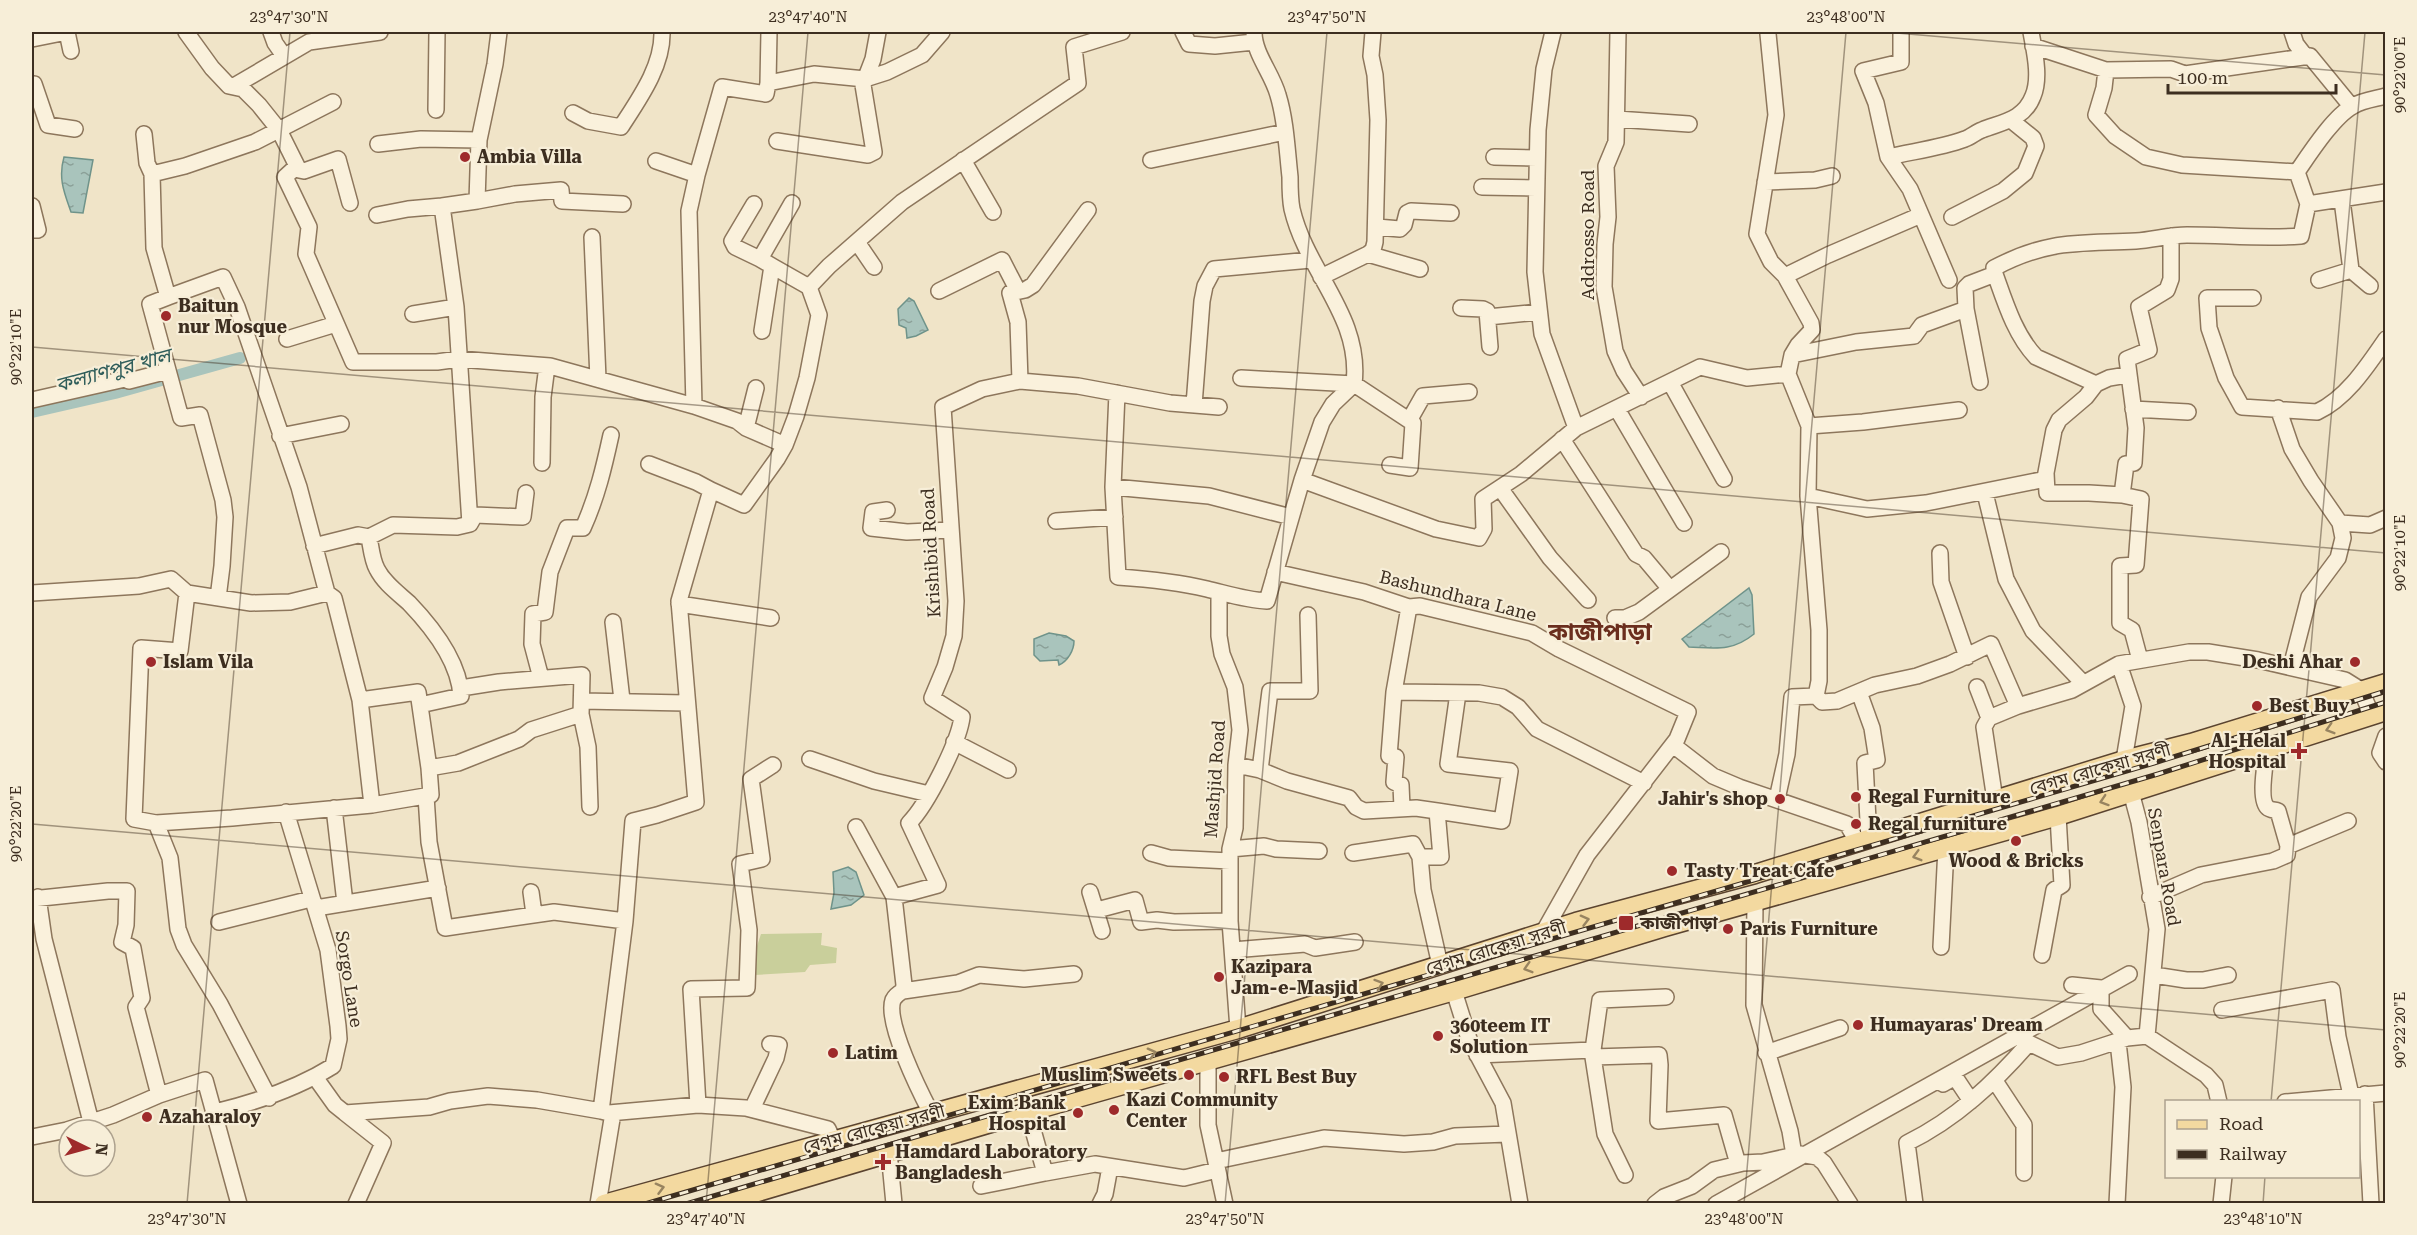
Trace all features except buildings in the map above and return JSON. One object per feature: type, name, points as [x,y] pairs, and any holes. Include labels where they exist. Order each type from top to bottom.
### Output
[{"type":"main road","name":"বেগম রোকেয়া সরণী","points":[[604,1203],[1238,1029],[1543,933],[1755,874],[2124,760],[2191,743],[2385,683]]},
{"type":"main road","name":"বেগম রোকেয়া সরণী","points":[[726,1202],[889,1152],[1454,991],[1755,901],[2058,816],[2379,714]]},
{"type":"main road","points":[[1863,841],[1868,871]]},
{"type":"street","points":[[32,39],[67,32],[71,51]]},
{"type":"street","points":[[186,32],[212,68],[229,86],[243,89],[259,105],[279,130],[299,170],[304,171],[338,159],[350,203]]},
{"type":"street","points":[[271,32],[284,56]]},
{"type":"street","points":[[234,86],[309,42],[380,32]]},
{"type":"street","points":[[436,110],[437,32]]},
{"type":"street","points":[[477,201],[479,140],[495,64],[499,32]]},
{"type":"street","points":[[573,113],[588,122],[621,127],[641,97],[661,52],[662,32]]},
{"type":"street","points":[[694,406],[689,211],[722,87],[766,94],[769,32]]},
{"type":"street","points":[[777,141],[868,155],[874,152],[863,86],[873,59],[878,32]]},
{"type":"street","points":[[768,83],[814,74],[866,78],[909,63],[922,55],[942,32]]},
{"type":"street","points":[[809,287],[902,202],[1078,83],[1074,47],[1122,32]]},
{"type":"street","points":[[1117,393],[1113,486],[1118,577],[1163,581],[1267,602],[1302,480],[1322,422],[1333,404],[1354,384],[1356,365],[1353,342],[1342,314],[1311,260],[1292,208],[1285,132],[1279,98],[1254,37],[1215,46],[1189,44],[1183,32]]},
{"type":"street","points":[[1321,277],[1373,250],[1377,227],[1378,120],[1375,75],[1371,56],[1373,32]]},
{"type":"street","points":[[1553,32],[1544,69],[1537,158],[1535,272],[1542,334],[1576,428]]},
{"type":"street","name":"Addrosso Road","points":[[1618,32],[1616,142],[1606,166],[1608,217],[1604,287],[1615,351],[1624,371],[1641,397]]},
{"type":"street","points":[[1768,32],[1776,115],[1757,234],[1771,262],[1785,276],[1811,323],[1812,330],[1797,345],[1788,374],[1809,426],[1808,496],[1819,630],[1819,681],[1816,696]]},
{"type":"street","points":[[1901,32],[1901,62],[1863,71],[1876,103],[1888,157],[1910,189],[1949,280]]},
{"type":"street","points":[[2292,32],[2296,44],[2306,57]]},
{"type":"street","points":[[1888,157],[1950,144],[1980,131],[2013,121],[2026,108],[2034,95],[2036,70],[2032,39]]},
{"type":"street","points":[[2032,39],[2106,70],[2171,69],[2185,74],[2310,56],[2352,106]]},
{"type":"street","points":[[2106,70],[2104,88],[2096,115],[2115,136],[2145,157],[2182,165],[2297,172]]},
{"type":"street","points":[[32,84],[34,84],[48,125],[75,129]]},
{"type":"street","points":[[2297,172],[2327,131],[2352,106],[2385,96]]},
{"type":"street","points":[[152,174],[185,166],[255,142],[333,102]]},
{"type":"street","points":[[1617,119],[1689,124]]},
{"type":"street","points":[[1952,217],[2003,191],[2025,172],[2036,146],[2035,141],[2013,121]]},
{"type":"street","points":[[1151,160],[1285,132]]},
{"type":"street","points":[[144,134],[147,163],[152,174],[154,248],[168,297]]},
{"type":"street","points":[[378,144],[421,139],[479,140]]},
{"type":"street","points":[[1494,157],[1537,158]]},
{"type":"street","points":[[963,160],[993,212]]},
{"type":"street","points":[[656,161],[697,175]]},
{"type":"street","points":[[297,166],[285,177],[309,227],[306,254],[353,362],[437,362],[459,359],[547,366],[694,406],[737,421],[746,428],[785,445]]},
{"type":"street","points":[[2096,384],[2036,357],[2029,350],[2021,338],[1994,268],[2012,258],[2046,246],[2076,242],[2138,241],[2171,236],[2276,238],[2301,236],[2308,204],[2297,172]]},
{"type":"street","points":[[1765,182],[1815,180],[1832,176]]},
{"type":"street","points":[[1482,187],[1536,188]]},
{"type":"street","points":[[377,215],[515,194],[561,190],[562,201],[623,204]]},
{"type":"street","points":[[2308,204],[2385,192]]},
{"type":"street","points":[[2342,200],[2351,270],[2370,286]]},
{"type":"street","points":[[762,331],[766,263],[792,203]]},
{"type":"street","points":[[649,464],[744,505],[785,445],[807,378],[819,315],[809,287],[735,246],[732,242],[754,204]]},
{"type":"street","points":[[32,206],[38,230],[32,230]]},
{"type":"street","points":[[442,206],[456,307],[470,524]]},
{"type":"street","points":[[1088,210],[1033,285],[1010,293],[1018,322],[1020,381],[1078,386],[1170,404],[1219,407]]},
{"type":"street","points":[[1377,227],[1402,227],[1407,213],[1411,211],[1451,213]]},
{"type":"street","points":[[1785,276],[1921,215]]},
{"type":"street","points":[[2122,495],[2126,464],[2134,463],[2136,428],[2127,375],[2127,359],[2149,350],[2139,307],[2168,290],[2171,279],[2171,236]]},
{"type":"street","points":[[592,237],[598,379]]},
{"type":"street","points":[[857,242],[874,267]]},
{"type":"street","points":[[1368,254],[1420,269]]},
{"type":"street","points":[[939,291],[1002,260],[1018,291]]},
{"type":"street","points":[[1194,405],[1202,301],[1214,269],[1311,260]]},
{"type":"street","points":[[2319,280],[2351,270]]},
{"type":"street","points":[[1980,382],[1966,309],[1965,288],[1969,284],[1995,274]]},
{"type":"street","points":[[218,598],[225,535],[223,500],[200,414],[182,418],[150,304],[223,277],[237,307],[299,487],[327,593],[334,598],[360,700],[372,805]]},
{"type":"street","points":[[2253,298],[2207,298],[2209,328],[2226,378],[2241,407],[2318,412],[2329,407],[2369,363],[2385,339]]},
{"type":"street","points":[[413,314],[456,307]]},
{"type":"street","points":[[1461,308],[1487,311],[1490,347]]},
{"type":"street","points":[[1792,356],[1856,342],[1914,336],[1922,325],[1966,309]]},
{"type":"street","points":[[1488,317],[1539,312]]},
{"type":"street","points":[[287,339],[336,324]]},
{"type":"street","points":[[542,463],[543,397],[547,366]]},
{"type":"street","points":[[1302,480],[1436,529],[1479,538],[1484,530],[1484,499],[1521,474],[1576,428],[1701,367],[1747,378],[1788,374]]},
{"type":"street","points":[[2127,375],[2109,378],[2096,384],[2086,397],[2059,420],[2054,430],[2046,473],[2047,493],[2122,495],[2141,499],[2136,565],[2120,566],[2119,588],[2120,623],[2132,630],[2140,660]]},
{"type":"street","points":[[32,400],[125,379],[129,381],[169,376]]},
{"type":"street","points":[[1241,378],[1354,384],[1413,423],[1410,468],[1390,465]]},
{"type":"street","name":"Krishibid Road","points":[[894,897],[938,885],[909,823],[923,806],[929,794],[954,742],[962,717],[932,698],[954,636],[956,601],[943,407],[982,390],[1020,381]]},
{"type":"street","points":[[1670,382],[1724,479]]},
{"type":"street","points":[[746,428],[756,388]]},
{"type":"street","points":[[1410,419],[1423,396],[1469,392]]},
{"type":"street","points":[[2278,408],[2292,449],[2311,482],[2340,523],[2342,548],[2338,558],[2309,597],[2291,667]]},
{"type":"street","points":[[1617,409],[1684,524]]},
{"type":"street","points":[[2133,409],[2188,412]]},
{"type":"street","points":[[1809,426],[1959,411]]},
{"type":"street","points":[[280,436],[341,424]]},
{"type":"street","points":[[540,678],[532,644],[533,614],[545,612],[550,572],[567,528],[583,528],[590,512],[600,486],[611,435]]},
{"type":"street","points":[[1562,439],[1636,554],[1644,558],[1670,589]]},
{"type":"street","points":[[1808,496],[1867,509],[1926,503],[1985,493],[2041,480],[2046,473]]},
{"type":"street","points":[[1113,486],[1209,496],[1291,517]]},
{"type":"street","points":[[1500,488],[1550,558],[1588,600]]},
{"type":"street","points":[[605,1112],[633,821],[696,802],[679,604],[711,490]]},
{"type":"street","points":[[470,524],[475,515],[523,517],[526,493]]},
{"type":"street","points":[[1985,493],[2006,579],[2033,631],[2083,683]]},
{"type":"street","points":[[887,510],[873,512],[871,528],[907,532],[951,530]]},
{"type":"street","points":[[1056,521],[1115,517]]},
{"type":"street","points":[[2340,523],[2370,525],[2385,518]]},
{"type":"street","points":[[314,546],[358,535],[369,537],[393,525],[457,526],[470,524]]},
{"type":"street","points":[[369,537],[377,569],[395,593],[408,603],[440,640],[461,688],[461,696],[420,705]]},
{"type":"street","points":[[1615,618],[1625,618],[1639,612],[1721,552]]},
{"type":"street","points":[[1940,553],[1941,582],[1966,657]]},
{"type":"street","name":"Bashundhara Lane","points":[[1275,572],[1364,592],[1409,607],[1420,606],[1532,633],[1559,650],[1688,712],[1673,745]]},
{"type":"street","points":[[32,593],[139,586],[171,579],[187,592],[251,603],[290,602],[327,593]]},
{"type":"street","points":[[187,592],[180,651],[141,648],[134,819],[156,823],[232,818],[372,805],[431,795],[418,692],[360,700]]},
{"type":"street","name":"Mashjid Road","points":[[1220,594],[1219,636],[1222,654],[1235,687],[1240,730],[1236,765],[1235,828],[1230,855],[1230,921],[1238,1029]]},
{"type":"street","points":[[679,604],[771,618]]},
{"type":"street","points":[[1402,808],[1401,785],[1394,782],[1396,756],[1389,756],[1394,692],[1409,607]]},
{"type":"street","points":[[1260,770],[1270,690],[1310,691],[1308,615]]},
{"type":"street","points":[[613,622],[622,700]]},
{"type":"street","points":[[1777,799],[1787,754],[1792,697],[1816,696],[1822,702],[1837,701],[1875,685],[1917,676],[1966,657],[1991,644],[2018,706]]},
{"type":"street","points":[[1995,800],[1984,726],[1989,718],[2018,706],[2064,692],[2119,664],[2189,652],[2208,652],[2291,667],[2345,680],[2361,690],[2379,714]]},
{"type":"street","points":[[2119,664],[2133,706],[2124,760]]},
{"type":"street","points":[[461,688],[582,675],[581,707],[588,747],[590,807]]},
{"type":"street","points":[[1977,687],[1989,718]]},
{"type":"street","points":[[1394,692],[1458,693],[1502,697],[1518,707],[1537,729],[1644,783]]},
{"type":"street","points":[[1859,692],[1872,728],[1877,760],[1865,763],[1863,841]]},
{"type":"street","points":[[1236,765],[1260,770],[1349,798],[1356,807],[1364,811],[1402,808],[1502,821],[1510,771],[1448,764],[1458,693]]},
{"type":"street","points":[[429,768],[458,763],[519,740],[531,730],[581,707],[622,700],[686,703]]},
{"type":"street","points":[[2385,736],[2380,753],[2385,762]]},
{"type":"street","points":[[954,742],[1008,770]]},
{"type":"street","points":[[1543,933],[1587,855],[1673,745],[1713,776],[1848,824],[1863,841]]},
{"type":"street","points":[[2150,897],[2200,875],[2272,861],[2287,855],[2288,846],[2278,811],[2266,806],[2263,779],[2267,748]]},
{"type":"street","points":[[810,759],[874,781],[929,794]]},
{"type":"street","points":[[698,1105],[691,989],[747,988],[749,930],[740,864],[762,859],[751,778],[773,765]]},
{"type":"street","name":"Senpara Road","points":[[2131,792],[2139,822],[2157,929],[2147,1036]]},
{"type":"street","points":[[426,796],[429,842],[445,928],[554,912],[625,921]]},
{"type":"street","points":[[334,808],[345,903]]},
{"type":"street","points":[[1420,857],[1441,856],[1437,811]]},
{"type":"street","name":"Sorgo Lane","points":[[215,1112],[269,1098],[333,1066],[339,1039],[333,983],[314,904],[286,812]]},
{"type":"street","points":[[2042,955],[2054,890],[2062,885],[2058,816]]},
{"type":"street","points":[[2288,846],[2348,821]]},
{"type":"street","points":[[156,823],[170,858],[178,929],[184,945],[220,1004],[269,1098]]},
{"type":"street","points":[[856,827],[894,897],[903,991]]},
{"type":"street","points":[[1353,853],[1413,844],[1420,857],[1423,890],[1440,965]]},
{"type":"street","points":[[1230,855],[1264,846],[1276,849],[1319,851]]},
{"type":"street","points":[[1941,947],[1946,848]]},
{"type":"street","name":"Mashjid Road","points":[[1151,853],[1169,858],[1230,855]]},
{"type":"street","points":[[219,922],[314,904],[345,903],[438,888]]},
{"type":"street","points":[[90,1118],[35,898],[127,891],[126,925],[122,942],[133,948],[136,960],[142,998],[136,1007],[159,1095]]},
{"type":"street","points":[[531,892],[534,914]]},
{"type":"street","points":[[1090,892],[1102,931]]},
{"type":"street","points":[[1097,910],[1136,900],[1141,922],[1157,920],[1230,921]]},
{"type":"street","points":[[1755,901],[1754,1005],[1790,1131],[1794,1155]]},
{"type":"street","points":[[1233,950],[1305,944],[1315,948],[1355,942]]},
{"type":"street","points":[[931,1113],[893,1025],[892,1002],[896,996],[903,991],[958,983],[979,975],[1024,979],[1074,974]]},
{"type":"street","points":[[1716,1203],[2130,974]]},
{"type":"street","points":[[2154,975],[2203,980],[2228,975]]},
{"type":"street","points":[[2072,986],[2101,988],[2101,1009],[2122,1040],[2123,1087],[2117,1203]]},
{"type":"street","points":[[2222,1010],[2332,990],[2338,1037],[2359,1100]]},
{"type":"street","points":[[1454,991],[1468,1039],[1503,1103],[1520,1203]]},
{"type":"street","points":[[1625,1175],[1605,1134],[1593,1053],[1601,999],[1665,997]]},
{"type":"street","points":[[1766,1053],[1840,1029]]},
{"type":"street","points":[[1915,1203],[1907,1143],[1926,1134],[1971,1101],[1995,1081],[2029,1043],[2058,1058],[2122,1040],[2147,1036],[2206,1075],[2215,1085],[2219,1100]]},
{"type":"street","points":[[752,1109],[776,1058],[778,1045],[770,1044]]},
{"type":"street","points":[[1477,1055],[1593,1053],[1659,1055],[1658,1121],[1724,1115],[1738,1164]]},
{"type":"street","points":[[1208,1061],[1208,1125],[1225,1203]]},
{"type":"street","points":[[315,1077],[335,1105],[383,1143],[356,1203]]},
{"type":"street","points":[[1871,1123],[1955,1077],[1971,1101]]},
{"type":"street","points":[[104,1118],[159,1095],[205,1080],[239,1203]]},
{"type":"street","points":[[1995,1081],[2024,1125],[2024,1173]]},
{"type":"street","points":[[2295,1100],[2385,1093]]},
{"type":"street","points":[[345,1113],[429,1107],[450,1101],[488,1096],[537,1100],[605,1112],[698,1105],[752,1109],[828,1129],[833,1140]]},
{"type":"street","points":[[2360,1111],[2371,1203]]},
{"type":"street","points":[[598,1203],[612,1119],[605,1112]]},
{"type":"street","points":[[1028,1112],[1045,1173]]},
{"type":"street","points":[[32,1137],[57,1132]]},
{"type":"street","points":[[981,1186],[1095,1164],[1184,1178],[1216,1166],[1324,1138],[1404,1144],[1433,1142],[1455,1136],[1507,1134]]},
{"type":"street","points":[[889,1152],[894,1203]]},
{"type":"street","points":[[1656,1203],[1664,1197],[1692,1186],[1714,1170],[1805,1154],[1817,1157],[1824,1163],[1845,1202]]},
{"type":"street","points":[[1100,1203],[1106,1194],[1110,1167]]},
{"type":"street","points":[[2221,1203],[2224,1178]]},
{"type":"green space","points":[[822,933],[821,945],[837,948],[836,963],[810,965],[805,972],[755,975],[757,946],[761,934]]},
{"type":"water","points":[[64,157],[93,160],[83,213],[71,212],[66,198],[62,178]]},
{"type":"water","points":[[909,298],[914,301],[928,330],[907,338],[906,328],[899,325],[898,309]]},
{"type":"water","points":[[1749,588],[1752,595],[1754,634],[1738,644],[1723,648],[1689,647],[1682,639]]},
{"type":"water","points":[[1049,633],[1066,636],[1074,641],[1070,655],[1059,665],[1058,660],[1040,661],[1034,655],[1034,639]]},
{"type":"water","points":[[848,867],[856,872],[864,895],[851,905],[831,909],[834,893],[833,872]]},
{"type":"waterway","name":"কল্যাণপুর খাল","points":[[32,412],[115,393],[240,358]]},
{"type":"railway","points":[[645,1204],[2154,763],[2386,691]]},
{"type":"railway","points":[[686,1204],[2158,774],[2386,702]]},
{"type":"place","name":"Ambia Villa","points":[[465,157]]},
{"type":"place","name":"Baitun nur Mosque","points":[[166,316]]},
{"type":"place","name":"Islam Vila","points":[[151,662]]},
{"type":"place","name":"Deshi Ahar","points":[[2355,662]]},
{"type":"place","name":"Best Buy","points":[[2257,706]]},
{"type":"place","name":"Al-Helal Hospital","points":[[2299,751]]},
{"type":"place","name":"Regal Furniture","points":[[1856,797]]},
{"type":"place","name":"Jahir's shop","points":[[1780,799]]},
{"type":"place","name":"Regal furniture","points":[[1856,824]]},
{"type":"place","name":"Wood & Bricks","points":[[2016,841]]},
{"type":"place","name":"Tasty Treat Cafe","points":[[1672,871]]},
{"type":"place","name":"কাজীপাড়া","points":[[1626,923]]},
{"type":"place","name":"Paris Furniture","points":[[1728,929]]},
{"type":"place","name":"Kazipara Jam-e-Masjid","points":[[1219,977]]},
{"type":"place","name":"Humayaras' Dream","points":[[1858,1025]]},
{"type":"place","name":"360teem IT Solution","points":[[1438,1036]]},
{"type":"place","name":"Latim","points":[[833,1053]]},
{"type":"place","name":"Muslim Sweets","points":[[1189,1075]]},
{"type":"place","name":"RFL Best Buy","points":[[1224,1077]]},
{"type":"place","name":"Kazi Community Center","points":[[1114,1110]]},
{"type":"place","name":"Exim Bank Hospital","points":[[1078,1113]]},
{"type":"place","name":"Azaharaloy","points":[[147,1117]]},
{"type":"place","name":"Hamdard Laboratory Bangladesh","points":[[883,1162]]},
{"type":"district","name":"কাজীপাড়া","points":[[1600,632]]}]
